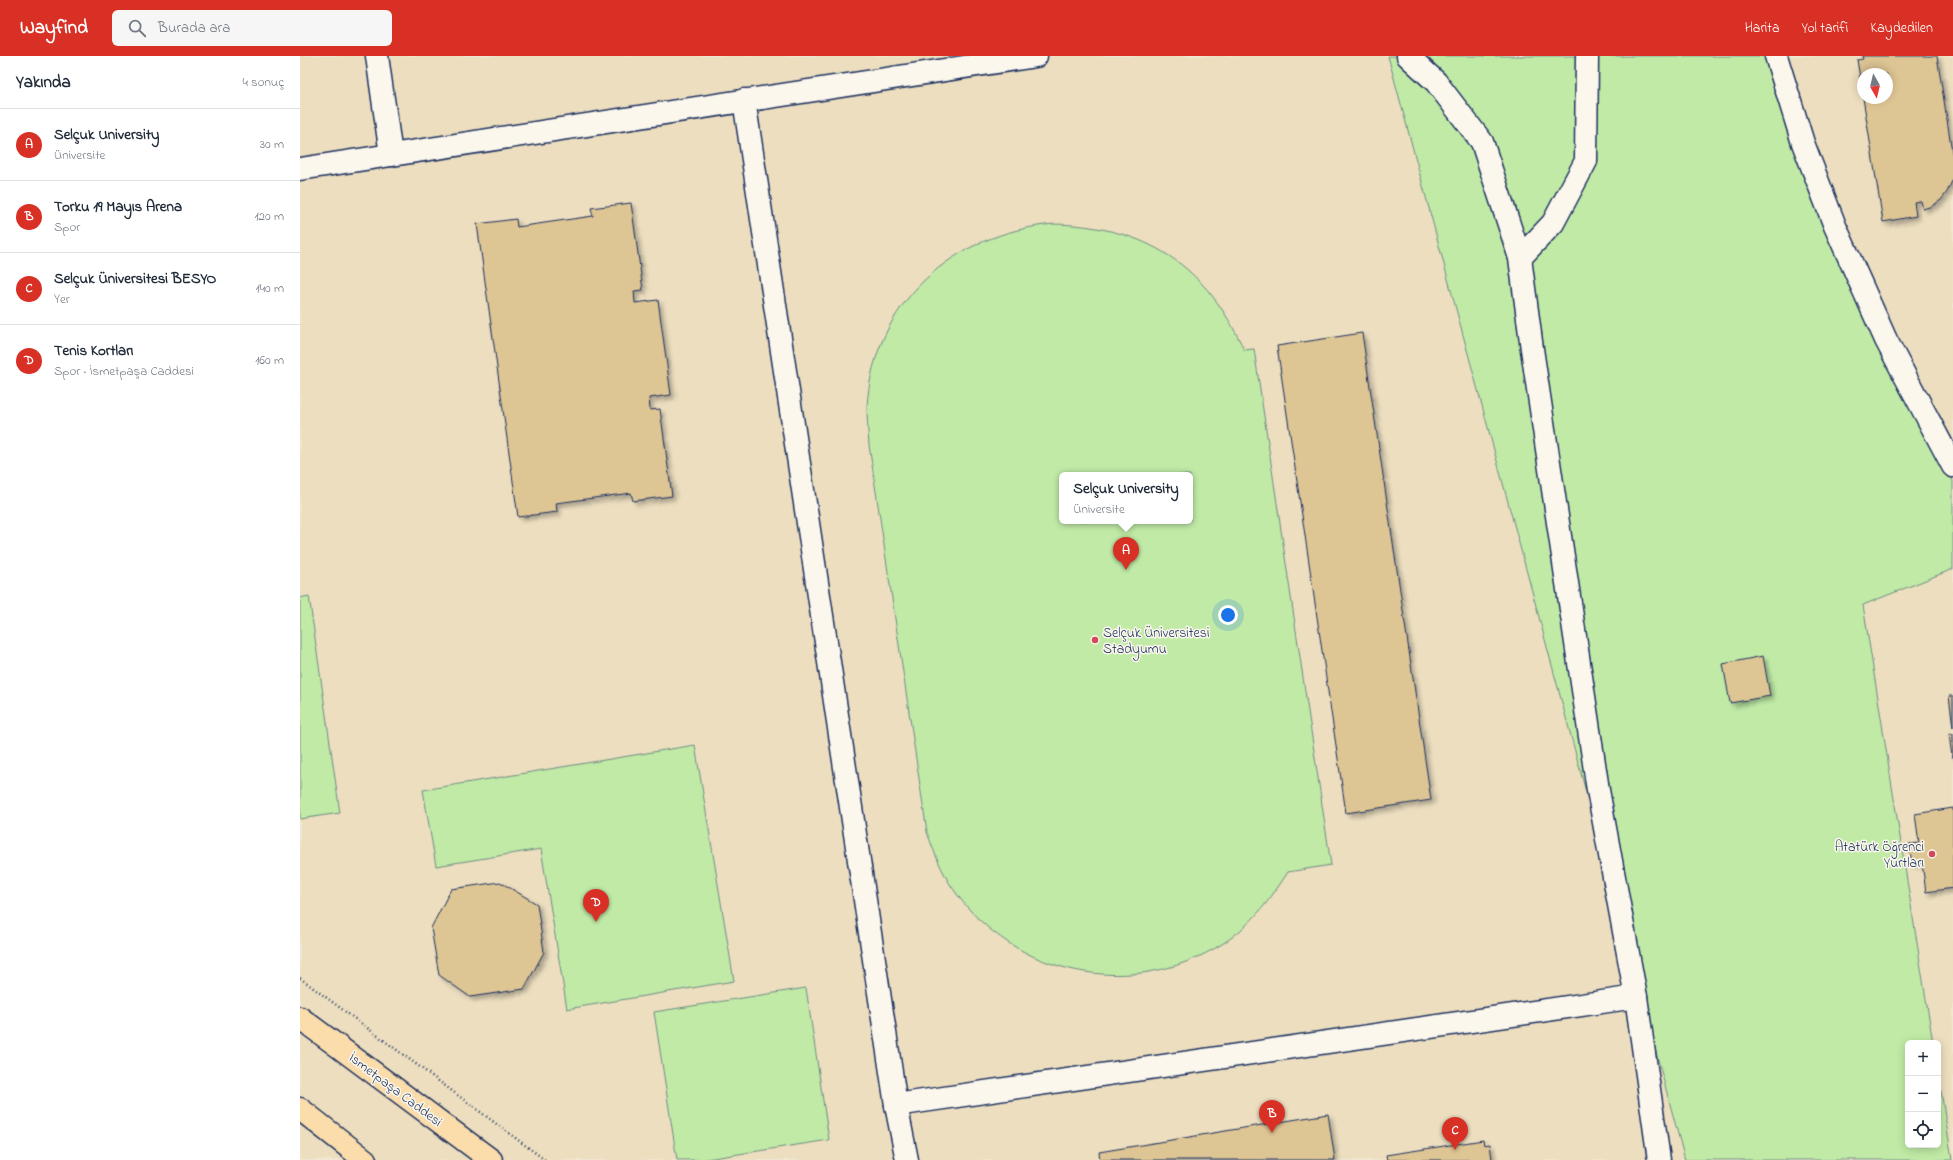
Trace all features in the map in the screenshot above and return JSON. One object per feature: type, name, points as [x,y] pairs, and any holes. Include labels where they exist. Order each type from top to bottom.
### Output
[{"type":"main road","name":"İsmetpaşa Caddesi","points":[[300,1018],[491,1160]]},
{"type":"main road","points":[[300,1109],[365,1160]]},
{"type":"street","points":[[377,56],[390,155]]},
{"type":"street","points":[[300,169],[744,100],[985,60],[1036,56]]},
{"type":"street","points":[[1408,56],[1436,82],[1482,142],[1520,258],[1532,349],[1598,790],[1636,997],[1659,1160]]},
{"type":"street","points":[[1520,258],[1553,223],[1586,161],[1587,56]]},
{"type":"street","points":[[1776,56],[1803,144],[1835,226],[1886,340],[1953,466]]},
{"type":"street","points":[[744,100],[896,1105],[907,1160]]},
{"type":"street","points":[[896,1105],[1636,997]]},
{"type":"path","points":[[300,978],[545,1160]]},
{"type":"shaded area","points":[[300,56],[1953,56],[1953,1160],[300,1160]]},
{"type":"green space","points":[[1388,56],[1769,56],[1953,481],[1953,569],[1863,605],[1933,1040],[1905,1040],[1905,1148],[1941,1148],[1941,1091],[1952,1160],[1685,1160]]},
{"type":"green space","name":"Selçuk Üniversitesi Stadyumu","points":[[1054,224],[1087,227],[1117,233],[1145,243],[1170,256],[1192,274],[1212,295],[1229,321],[1244,350],[1254,349],[1331,865],[1288,872],[1262,908],[1248,924],[1231,938],[1197,957],[1161,970],[1124,974],[1086,972],[1050,963],[1016,948],[985,925],[959,897],[940,866],[927,832],[869,445],[867,406],[873,369],[885,335],[903,305],[925,279],[952,258],[983,242],[1017,230]]},
{"type":"green space","points":[[309,596],[340,813],[300,819],[300,598]]},
{"type":"green space","points":[[695,745],[734,981],[567,1009],[541,849],[436,866],[423,790]]},
{"type":"green space","points":[[806,988],[829,1140],[700,1160],[677,1160],[654,1012]]},
{"type":"building","points":[[1862,56],[1937,56],[1953,158],[1953,179],[1947,192],[1941,200],[1932,206],[1923,209],[1921,201],[1914,202],[1916,216],[1883,222],[1864,104],[1893,104],[1893,68],[1858,68],[1857,60],[1863,59]]},
{"type":"building","points":[[631,203],[643,290],[634,291],[635,303],[658,300],[671,395],[649,398],[650,410],[660,409],[672,496],[633,501],[631,493],[556,503],[557,512],[518,517],[477,224],[516,219],[517,227],[593,216],[591,208]]},
{"type":"building","points":[[1362,333],[1431,800],[1346,813],[1277,346]]},
{"type":"building","points":[[1763,656],[1770,696],[1730,703],[1723,664]]},
{"type":"building","points":[[1949,696],[1953,696],[1953,727]]},
{"type":"building","points":[[1949,734],[1953,734],[1953,757],[1952,757]]},
{"type":"building","name":"Atatürk Öğrenci Yurtları","points":[[1953,808],[1953,888],[1926,892],[1922,863],[1912,864],[1909,844],[1919,843],[1915,814]]},
{"type":"building","points":[[500,882],[537,904],[544,952],[524,989],[470,997],[439,975],[431,928],[451,889]]},
{"type":"building","points":[[1328,1114],[1335,1160],[1100,1160],[1099,1152]]},
{"type":"building","points":[[1483,1140],[1484,1145],[1490,1144],[1492,1160],[1387,1160],[1386,1155]]},
{"type":"place","name":"Selçuk University","points":[[1126,570]]},
{"type":"place","name":"Selçuk Üniversitesi Stadyumu","points":[[1095,640]]},
{"type":"place","name":"Atatürk Öğrenci Yurtları","points":[[1932,854]]},
{"type":"place","name":"Tenis Kortları","points":[[596,922]]},
{"type":"place","name":"Torku 19 Mayıs Arena","points":[[1272,1133]]},
{"type":"place","name":"Selçuk Üniversitesi BESYO","points":[[1455,1150]]}]
